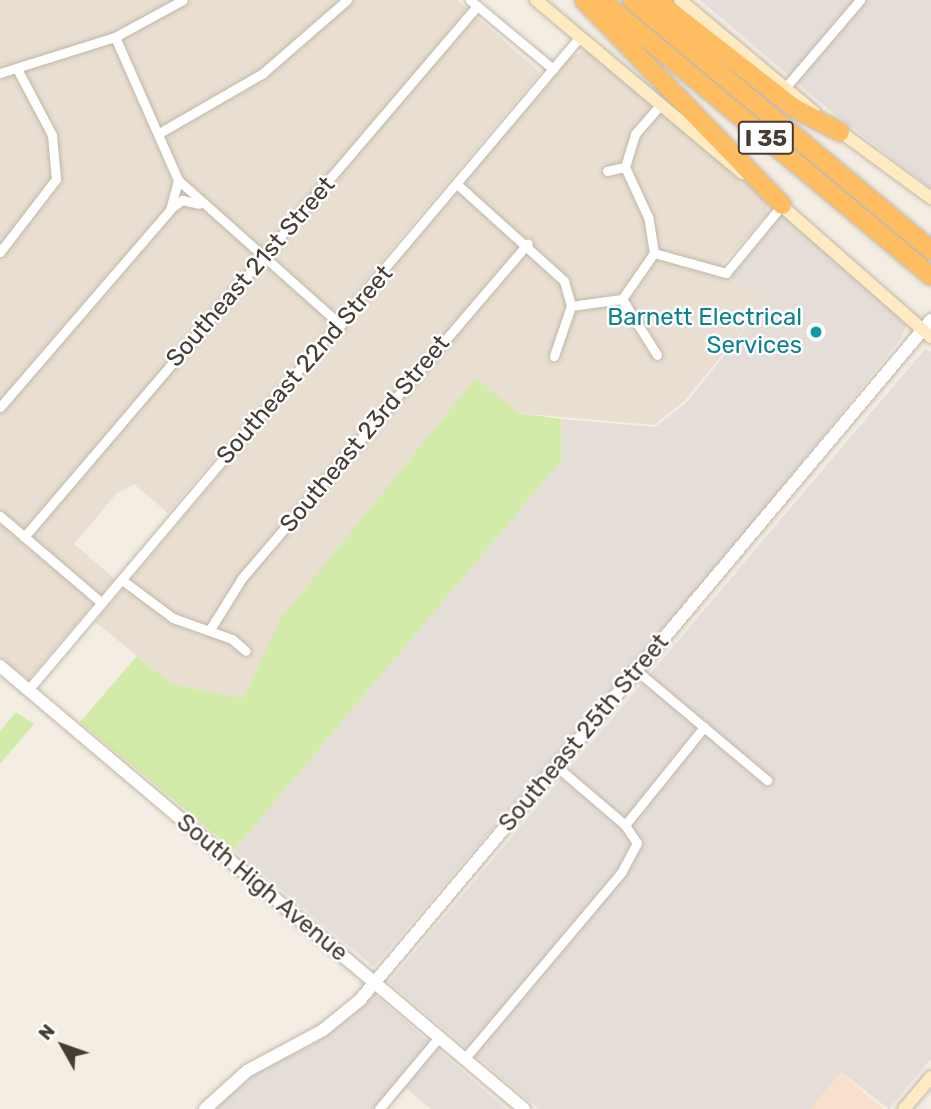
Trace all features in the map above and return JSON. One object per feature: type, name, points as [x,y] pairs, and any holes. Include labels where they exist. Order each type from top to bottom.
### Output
[{"type":"highway","points":[[584,0],[782,205]]},
{"type":"highway","name":"I 35","points":[[601,0],[931,276]]},
{"type":"highway","name":"I 35","points":[[632,0],[931,250]]},
{"type":"highway","points":[[656,0],[794,108],[840,132]]},
{"type":"main road","points":[[536,0],[782,205],[926,334]]},
{"type":"main road","points":[[680,0],[840,132],[931,198]]},
{"type":"main road","points":[[904,1109],[931,1077]]},
{"type":"street","points":[[0,73],[115,37],[183,0]]},
{"type":"street","points":[[161,132],[263,73],[347,0]]},
{"type":"street","points":[[785,88],[860,0]]},
{"type":"street","points":[[474,3],[553,69]]},
{"type":"street","name":"Southeast 21st Street","points":[[24,537],[263,259],[474,3]]},
{"type":"street","points":[[115,37],[161,132],[178,180],[200,204],[341,324]]},
{"type":"street","name":"Southeast 22nd Street","points":[[28,690],[459,186],[579,38]]},
{"type":"street","points":[[0,252],[47,198],[57,170],[51,135],[17,69]]},
{"type":"street","points":[[571,306],[622,299],[654,253],[648,217],[625,167],[635,134],[660,105]]},
{"type":"street","points":[[607,171],[625,167]]},
{"type":"street","points":[[170,210],[178,180]]},
{"type":"street","points":[[459,186],[554,265],[571,306],[554,356]]},
{"type":"street","points":[[0,407],[170,210],[182,200],[200,204]]},
{"type":"street","points":[[654,253],[726,273],[782,205]]},
{"type":"street","name":"Southeast 23rd Street","points":[[209,631],[242,578],[528,243]]},
{"type":"street","points":[[622,299],[657,355]]},
{"type":"street","name":"Southeast 25th Street","points":[[205,1109],[247,1071],[340,1018],[375,983],[556,766],[926,334],[931,320]]},
{"type":"street","points":[[0,516],[102,603]]},
{"type":"street","points":[[122,580],[173,618],[209,631],[246,652]]},
{"type":"street","name":"South High Avenue","points":[[0,666],[524,1109]]},
{"type":"street","points":[[637,671],[767,780]]},
{"type":"street","points":[[625,825],[704,727]]},
{"type":"street","points":[[465,1058],[621,873],[636,843],[625,825],[556,766]]},
{"type":"street","points":[[379,1109],[439,1037]]},
{"type":"shaded area","points":[[0,0],[457,0],[540,73],[168,513],[134,484],[116,494],[74,544],[115,579],[29,679],[0,658]]},
{"type":"shaded area","points":[[700,0],[931,0],[931,188],[828,109]]},
{"type":"shaded area","points":[[586,50],[767,199],[767,215],[722,264],[764,300],[763,307],[683,402],[654,425],[518,413],[476,379],[282,618],[243,698],[172,684],[95,622],[567,59]]},
{"type":"shaded area","points":[[781,214],[895,313],[906,325],[902,337],[764,510],[374,967],[234,850],[562,460],[561,419],[655,427],[686,403],[763,307],[764,300],[733,274]]},
{"type":"shaded area","points":[[925,349],[931,352],[931,1059],[889,1109],[841,1072],[810,1109],[539,1109],[389,982]]},
{"type":"shaded area","points":[[374,994],[506,1109],[431,1109],[406,1088],[387,1109],[212,1109],[254,1072],[316,1043]]},
{"type":"shaded area","points":[[840,1072],[883,1109],[810,1109]]},
{"type":"green space","points":[[476,378],[518,413],[561,419],[562,460],[234,850],[80,722],[137,656],[172,684],[243,698],[281,618]]},
{"type":"green space","points":[[16,712],[34,724],[0,764],[0,731]]},
{"type":"place","name":"Barnett Electrical Services","points":[[816,332]]}]
